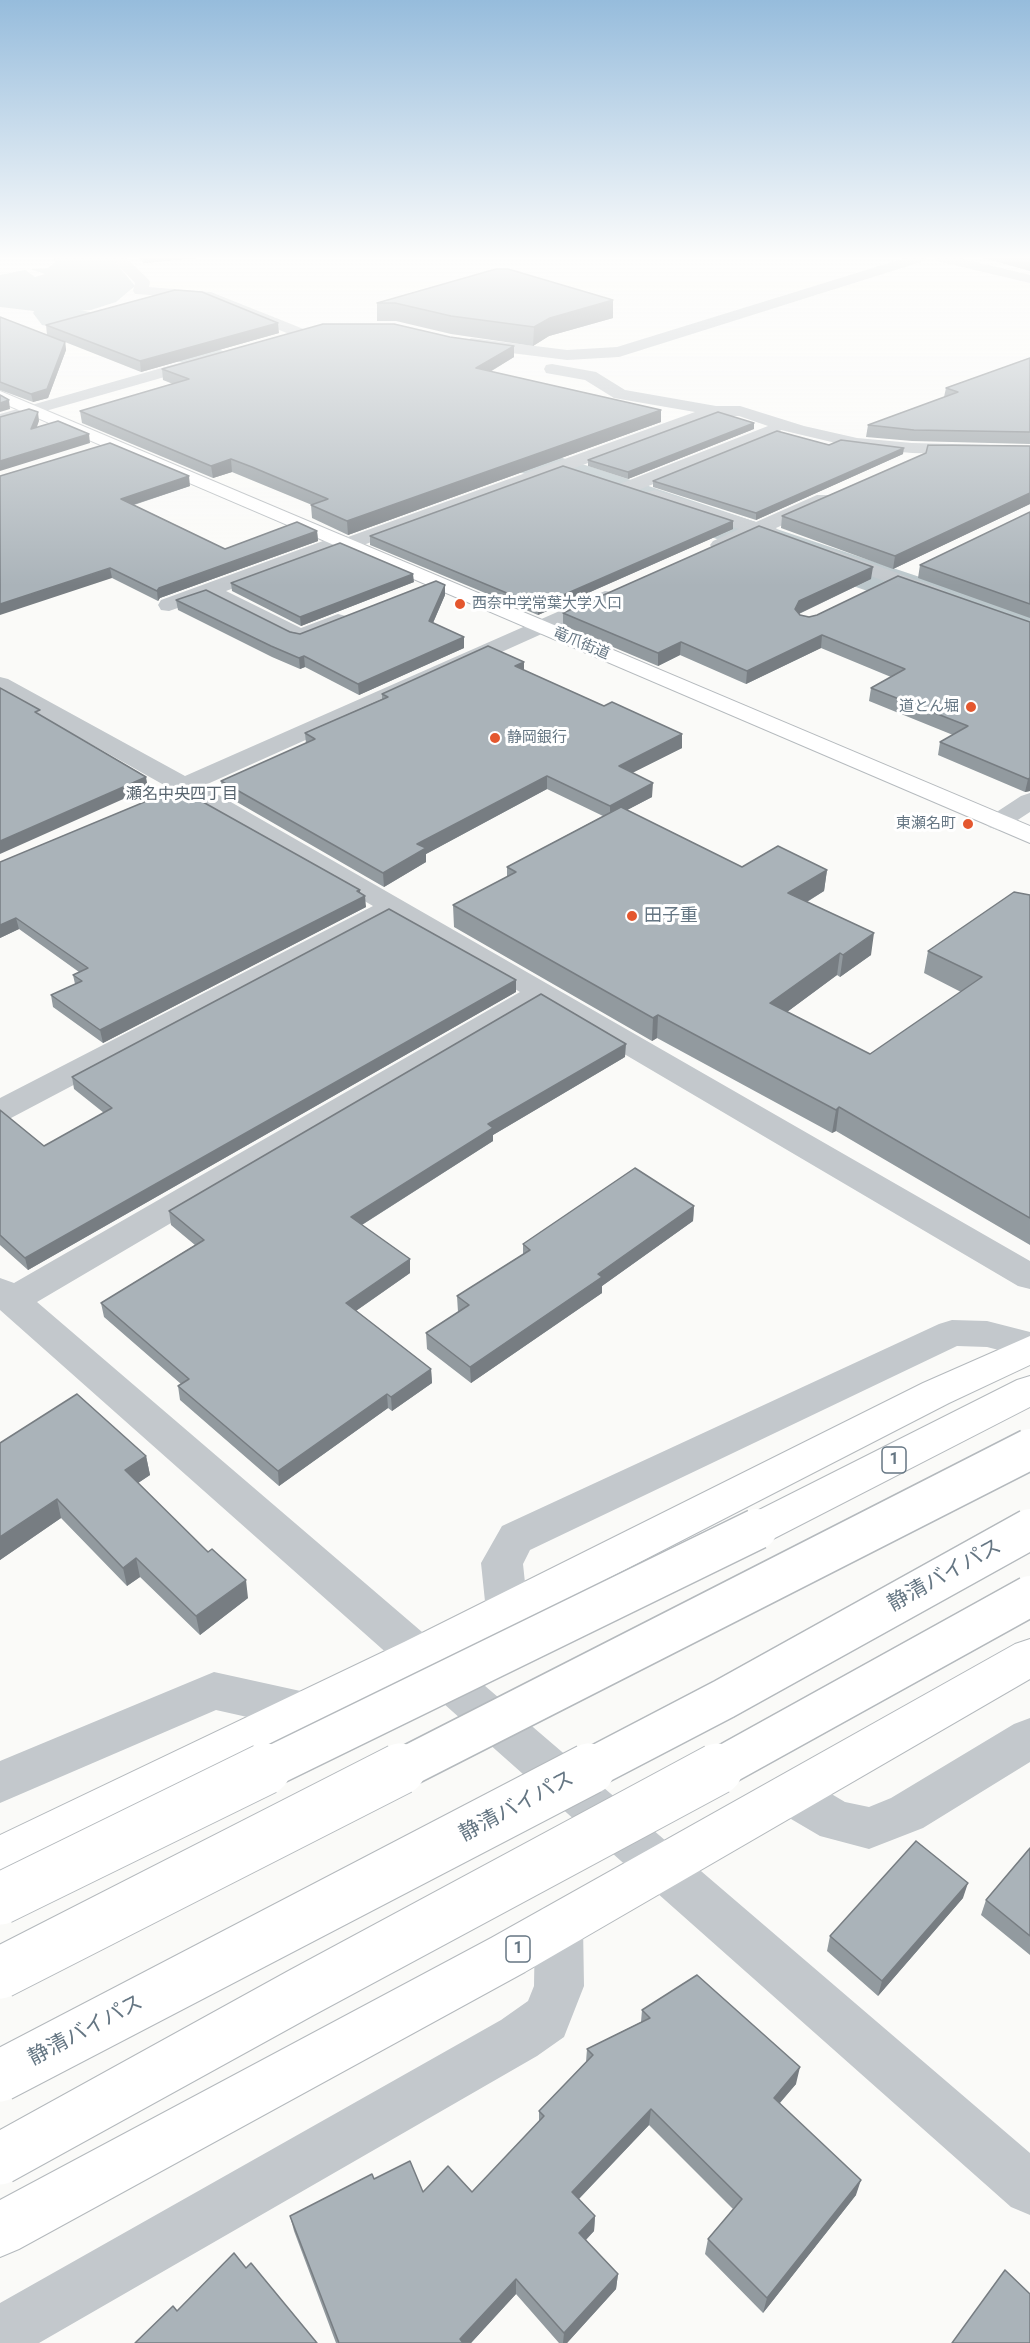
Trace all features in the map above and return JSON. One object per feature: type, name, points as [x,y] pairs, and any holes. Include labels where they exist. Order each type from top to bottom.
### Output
[{"type":"main road","name":"竜爪街道","points":[[0,396],[1030,835]]},
{"type":"main road","name":"1","points":[[0,1859],[419,1655],[1030,1347]]},
{"type":"main road","name":"1","points":[[0,1899],[757,1530],[1030,1390]]},
{"type":"main road","points":[[0,1973],[1030,1449]]},
{"type":"main road","name":"静清バイパス","points":[[0,2076],[724,1699],[1030,1529]]},
{"type":"main road","points":[[0,2159],[311,1988],[818,1715],[1030,1596]]},
{"type":"main road","name":"1","points":[[0,2230],[560,1925],[1030,1657]]},
{"type":"street","points":[[0,419],[182,367]]},
{"type":"street","points":[[552,367],[590,376],[620,394],[739,418],[772,430],[848,449],[916,458],[1030,461]]},
{"type":"street","points":[[169,605],[710,412],[740,411],[800,430],[857,443],[912,448],[1030,452]]},
{"type":"street","points":[[628,487],[772,430]]},
{"type":"street","points":[[89,451],[112,444]]},
{"type":"street","points":[[895,468],[916,458]]},
{"type":"street","points":[[562,466],[790,540]]},
{"type":"street","points":[[703,553],[842,491]]},
{"type":"street","points":[[811,548],[952,599]]},
{"type":"street","points":[[866,592],[916,568]]},
{"type":"street","points":[[405,594],[436,582]]},
{"type":"street","points":[[140,804],[627,587]]},
{"type":"street","points":[[209,591],[300,636],[352,615]]},
{"type":"street","points":[[1,685],[183,785],[1030,1277]]},
{"type":"street","points":[[998,822],[1030,801]]},
{"type":"street","points":[[0,1111],[393,906]]},
{"type":"street","points":[[542,992],[6,1295],[1030,2188]]},
{"type":"street","points":[[507,1611],[502,1563],[516,1538],[952,1333],[987,1334],[1030,1347]]},
{"type":"street","points":[[0,1782],[214,1691],[304,1711]]},
{"type":"street","points":[[790,1794],[836,1821],[869,1827],[907,1813],[1030,1738]]},
{"type":"street","points":[[0,2334],[519,2038],[546,2019],[559,1986],[560,1925]]},
{"type":"building","points":[[0,367],[55,367],[47,389],[31,394],[0,382]]},
{"type":"building","points":[[477,367],[661,410],[347,521],[311,505],[328,499],[252,467],[231,459],[211,466],[80,411],[189,379],[162,369]]},
{"type":"building","points":[[1004,367],[1030,367],[1030,432],[914,430],[868,425],[958,392],[946,388]]},
{"type":"building","points":[[0,395],[9,400],[0,403]]},
{"type":"building","points":[[29,409],[38,412],[31,429],[58,421],[89,434],[0,461],[0,417]]},
{"type":"building","points":[[718,412],[754,423],[628,472],[588,460]]},
{"type":"building","points":[[777,431],[829,445],[841,440],[904,448],[756,513],[653,481]]},
{"type":"building","points":[[110,443],[189,476],[121,499],[225,549],[297,522],[317,531],[159,588],[157,591],[110,568],[0,604],[0,476]]},
{"type":"building","points":[[928,445],[1030,446],[1030,493],[895,556],[782,516],[926,453]]},
{"type":"building","points":[[563,466],[733,521],[538,606],[370,536]]},
{"type":"building","points":[[1030,512],[1030,604],[920,565]]},
{"type":"building","points":[[759,526],[873,567],[799,601],[795,609],[800,615],[809,617],[817,615],[898,576],[1030,622],[1030,778],[940,742],[968,726],[871,688],[905,669],[822,635],[747,671],[681,642],[658,653],[563,613]]},
{"type":"building","points":[[340,543],[413,574],[300,617],[231,583]]},
{"type":"building","points":[[436,581],[445,585],[429,621],[464,637],[358,684],[304,656],[299,658],[271,646],[176,600],[206,590],[290,632],[300,634]]},
{"type":"building","points":[[488,646],[524,662],[515,666],[604,706],[612,702],[682,734],[619,766],[653,783],[610,806],[547,776],[417,844],[426,848],[383,873],[221,781],[315,739],[305,733],[388,697],[382,694]]},
{"type":"building","points":[[0,688],[40,710],[35,712],[146,777],[0,841]]},
{"type":"building","points":[[178,788],[360,890],[357,891],[365,896],[100,1030],[51,995],[82,981],[73,975],[88,968],[16,918],[0,925],[0,862]]},
{"type":"building","points":[[621,807],[742,867],[778,846],[827,870],[788,893],[874,933],[843,955],[840,953],[770,1003],[870,1054],[982,977],[928,951],[1014,892],[1030,895],[1030,1218],[839,1107],[836,1110],[658,1015],[653,1018],[453,905],[516,872],[507,867]]},
{"type":"building","points":[[389,909],[516,980],[25,1258],[0,1235],[0,1110],[44,1146],[112,1108],[72,1077]]},
{"type":"building","points":[[541,994],[626,1044],[488,1124],[493,1128],[351,1217],[410,1259],[346,1303],[431,1369],[391,1397],[387,1394],[278,1471],[178,1386],[189,1379],[101,1303],[204,1240],[169,1211]]},
{"type":"building","points":[[635,1168],[694,1206],[598,1274],[602,1277],[470,1367],[426,1333],[469,1305],[457,1296],[530,1250],[523,1244]]},
{"type":"building","points":[[77,1394],[146,1456],[125,1470],[208,1552],[212,1549],[246,1580],[196,1616],[136,1558],[123,1568],[57,1499],[0,1537],[0,1443]]},
{"type":"building","points":[[916,1841],[968,1883],[882,1981],[830,1936]]},
{"type":"building","points":[[1030,1848],[1030,1936],[986,1900]]},
{"type":"building","points":[[697,1975],[800,2067],[774,2098],[861,2180],[767,2298],[708,2239],[742,2199],[651,2109],[572,2192],[595,2216],[579,2233],[618,2274],[564,2333],[516,2279],[460,2339],[463,2343],[339,2343],[290,2216],[372,2174],[374,2179],[410,2161],[423,2192],[448,2166],[472,2192],[544,2116],[539,2111],[593,2055],[587,2049],[650,2018],[642,2010]]},
{"type":"building","points":[[234,2253],[246,2268],[251,2263],[317,2343],[135,2343],[173,2306],[177,2311]]},
{"type":"building","points":[[1005,2270],[1030,2294],[1030,2343],[952,2343]]},
{"type":"waterway","points":[[234,367],[304,390]]},
{"type":"waterway","points":[[436,432],[582,478],[1030,631]]},
{"type":"place","name":"西奈中学常葉大学入口","points":[[460,604]]},
{"type":"place","name":"道とん堀","points":[[971,707]]},
{"type":"place","name":"静岡銀行","points":[[495,738]]},
{"type":"place","name":"東瀬名町","points":[[968,824]]},
{"type":"place","name":"田子重","points":[[632,916]]},
{"type":"district","name":"瀬名中央四丁目","points":[[182,795]]}]
